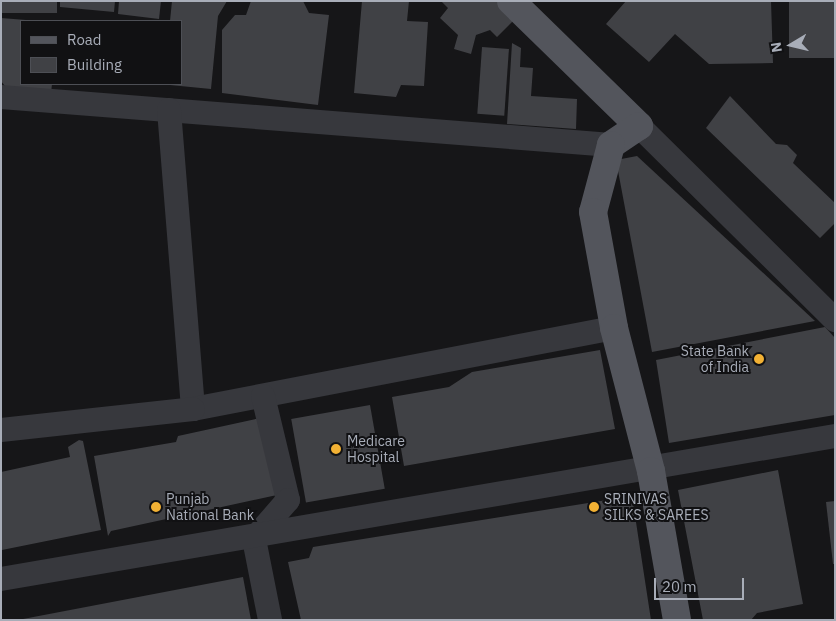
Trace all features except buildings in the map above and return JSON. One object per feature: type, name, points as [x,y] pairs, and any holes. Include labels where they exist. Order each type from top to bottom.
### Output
[{"type":"main road","points":[[511,1],[639,126],[611,146],[593,212],[614,328],[651,471],[677,620]]},
{"type":"street","points":[[1,96],[611,146]]},
{"type":"street","points":[[169,110],[193,409]]},
{"type":"street","points":[[639,126],[835,320]]},
{"type":"street","points":[[1,430],[193,409],[614,328]]},
{"type":"street","points":[[254,539],[288,500],[263,396]]},
{"type":"street","points":[[1,579],[254,539],[651,471],[835,436]]},
{"type":"street","points":[[254,539],[270,620]]},
{"type":"place","name":"State Bank of India","points":[[759,359]]},
{"type":"place","name":"Medicare Hospital","points":[[336,449]]},
{"type":"place","name":"Punjab National Bank","points":[[156,507]]},
{"type":"place","name":"SRINIVAS SILKS & SAREES","points":[[594,507]]}]
